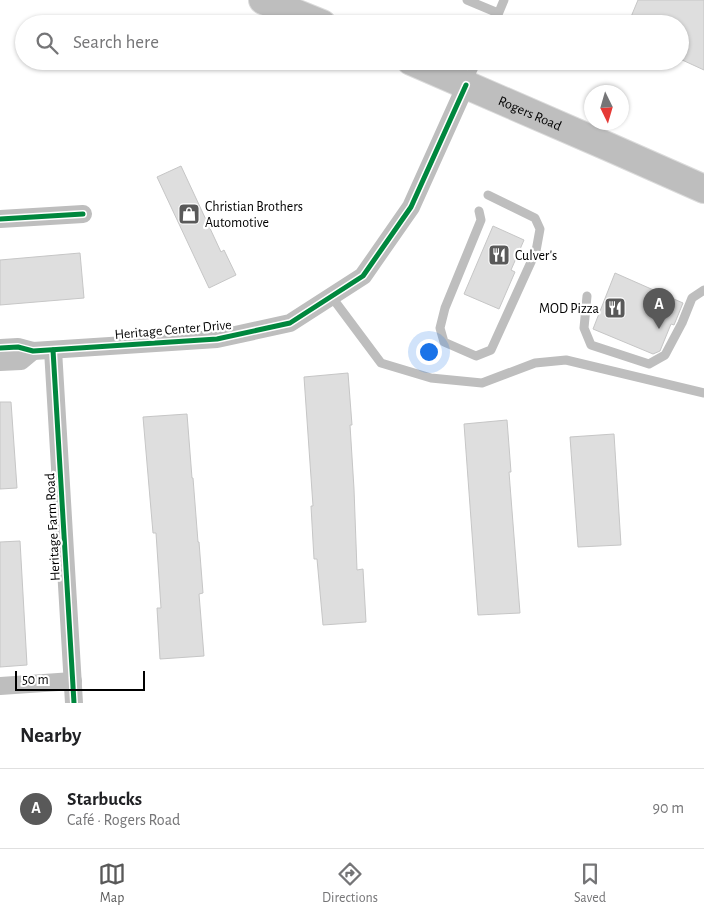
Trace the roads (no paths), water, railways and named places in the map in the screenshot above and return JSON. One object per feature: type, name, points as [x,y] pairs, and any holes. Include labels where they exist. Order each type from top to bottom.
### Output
[{"type":"main road","points":[[263,0],[300,15]]},
{"type":"main road","name":"Rogers Road","points":[[457,70],[472,73],[608,146],[704,189]]},
{"type":"street","name":"Heritage Center Drive","points":[[33,351],[217,339],[290,323],[363,276],[412,207],[472,73]]},
{"type":"street","points":[[0,219],[83,214]]},
{"type":"street","points":[[0,348],[18,347],[33,351]]},
{"type":"street","name":"Heritage Farm Road","points":[[53,350],[74,703]]},
{"type":"street","points":[[0,362],[21,361],[33,351]]},
{"type":"street","points":[[0,686],[73,681]]},
{"type":"lane","points":[[467,0],[498,13],[504,0]]},
{"type":"lane","points":[[479,211],[482,220],[445,308],[440,328],[444,342],[476,356],[491,350],[536,251],[540,228],[535,218],[488,195]]},
{"type":"lane","points":[[587,296],[584,328],[591,345],[649,364],[665,356],[692,298],[704,290]]},
{"type":"lane","points":[[331,296],[382,363],[431,378],[482,383],[535,363],[566,360],[704,393]]},
{"type":"place","name":"Christian Brothers Automotive","points":[[189,214]]},
{"type":"place","name":"Culver's","points":[[499,255]]},
{"type":"place","name":"MOD Pizza","points":[[615,308]]},
{"type":"place","name":"Starbucks","points":[[659,329]]}]
